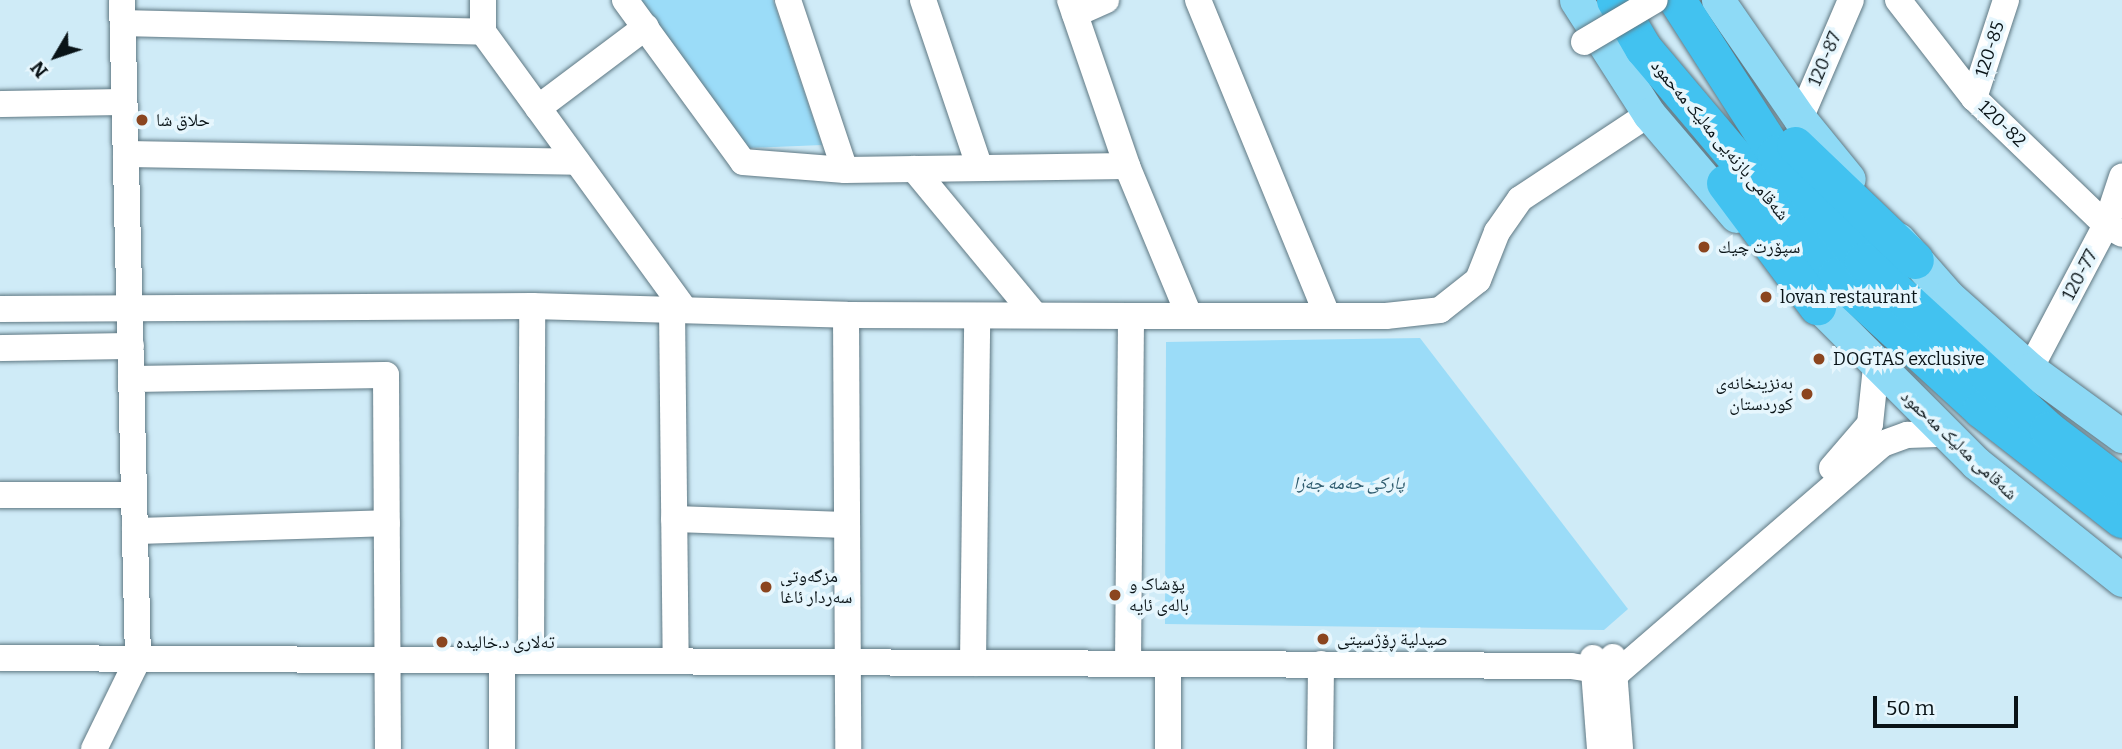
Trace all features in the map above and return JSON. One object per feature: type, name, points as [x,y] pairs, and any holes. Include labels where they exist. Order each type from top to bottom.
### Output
[{"type":"highway","name":"شەقامی بازنەیی مەلیک مەحمود","points":[[1615,0],[1643,48],[1836,276],[1910,325],[2122,486]]},
{"type":"highway","name":"شەقامی بازنەیی مەلیک مەحمود","points":[[1678,0],[1699,38],[1776,155],[1910,325],[2003,426],[2122,519]]},
{"type":"highway","points":[[1699,38],[1814,165],[1915,260]]},
{"type":"highway","points":[[1643,48],[1690,135],[1817,306]]},
{"type":"main road","name":"شەقامی مەلیک مەحمود","points":[[1576,0],[1649,114],[1817,306],[1945,434],[2076,547],[2122,582]]},
{"type":"main road","points":[[1718,0],[1800,119],[1915,260],[2030,369],[2122,436]]},
{"type":"street","points":[[484,0],[482,32],[577,162],[678,309],[674,519],[676,661]]},
{"type":"street","points":[[625,0],[730,150],[743,162],[845,170],[1126,166]]},
{"type":"street","points":[[788,0],[845,170]]},
{"type":"street","points":[[923,0],[980,168]]},
{"type":"street","points":[[1106,0],[1072,7],[1126,166],[1189,315]]},
{"type":"street","points":[[1198,0],[1327,315]]},
{"type":"street","points":[[1584,41],[1655,0]]},
{"type":"street","name":"120-87","points":[[1800,119],[1851,0]]},
{"type":"street","name":"120-82","points":[[1898,0],[1974,98],[2114,229]]},
{"type":"street","name":"120-85","points":[[1974,98],[2006,0]]},
{"type":"street","points":[[94,749],[138,659],[122,11],[482,32]]},
{"type":"street","points":[[538,108],[646,27]]},
{"type":"street","points":[[0,104],[124,102]]},
{"type":"street","points":[[0,309],[130,311],[532,306],[977,316],[1327,315],[1440,310],[1478,280],[1497,232],[1520,199],[1649,114]]},
{"type":"street","points":[[126,154],[577,162]]},
{"type":"street","points":[[914,169],[1034,314]]},
{"type":"street","name":"120-77","points":[[2030,369],[2114,229],[2122,177]]},
{"type":"street","points":[[531,660],[532,306]]},
{"type":"street","points":[[846,315],[848,749]]},
{"type":"street","points":[[973,663],[977,316]]},
{"type":"street","points":[[1128,663],[1131,316]]},
{"type":"street","points":[[0,348],[131,346]]},
{"type":"street","points":[[0,658],[1598,665],[1632,644],[1831,469],[1870,424],[1876,367]]},
{"type":"street","points":[[131,379],[386,375],[388,749]]},
{"type":"street","points":[[1598,665],[1882,444],[1907,435],[1945,434]]},
{"type":"street","points":[[0,495],[134,495]]},
{"type":"street","points":[[674,519],[846,525]]},
{"type":"street","points":[[135,531],[387,523]]},
{"type":"street","points":[[502,660],[502,749]]},
{"type":"street","points":[[1168,664],[1168,749]]},
{"type":"street","points":[[1320,749],[1321,664]]},
{"type":"street","points":[[1598,665],[1600,749]]},
{"type":"street","points":[[1598,665],[1620,749]]},
{"type":"green space","points":[[638,0],[773,0],[822,145],[748,148]]},
{"type":"green space","name":"پارکی حەمە جەزا","points":[[1420,338],[1628,609],[1604,630],[1165,624],[1166,342]]},
{"type":"place","name":"حلاق شا","points":[[142,120]]},
{"type":"place","name":"سپۆرت چيك","points":[[1704,247]]},
{"type":"place","name":"lovan restaurant","points":[[1766,297]]},
{"type":"place","name":"DOGTAS exclusive","points":[[1819,359]]},
{"type":"place","name":"بەنزینخانەی کوردستان","points":[[1807,394]]},
{"type":"place","name":"مزگەوتی سەردار ئاغا","points":[[766,587]]},
{"type":"place","name":"پۆشاک و بالەی ئایە","points":[[1115,595]]},
{"type":"place","name":"صيدلية ڕۆژسیتی","points":[[1323,639]]},
{"type":"place","name":"تەلاری د.خالیدە","points":[[442,642]]}]
